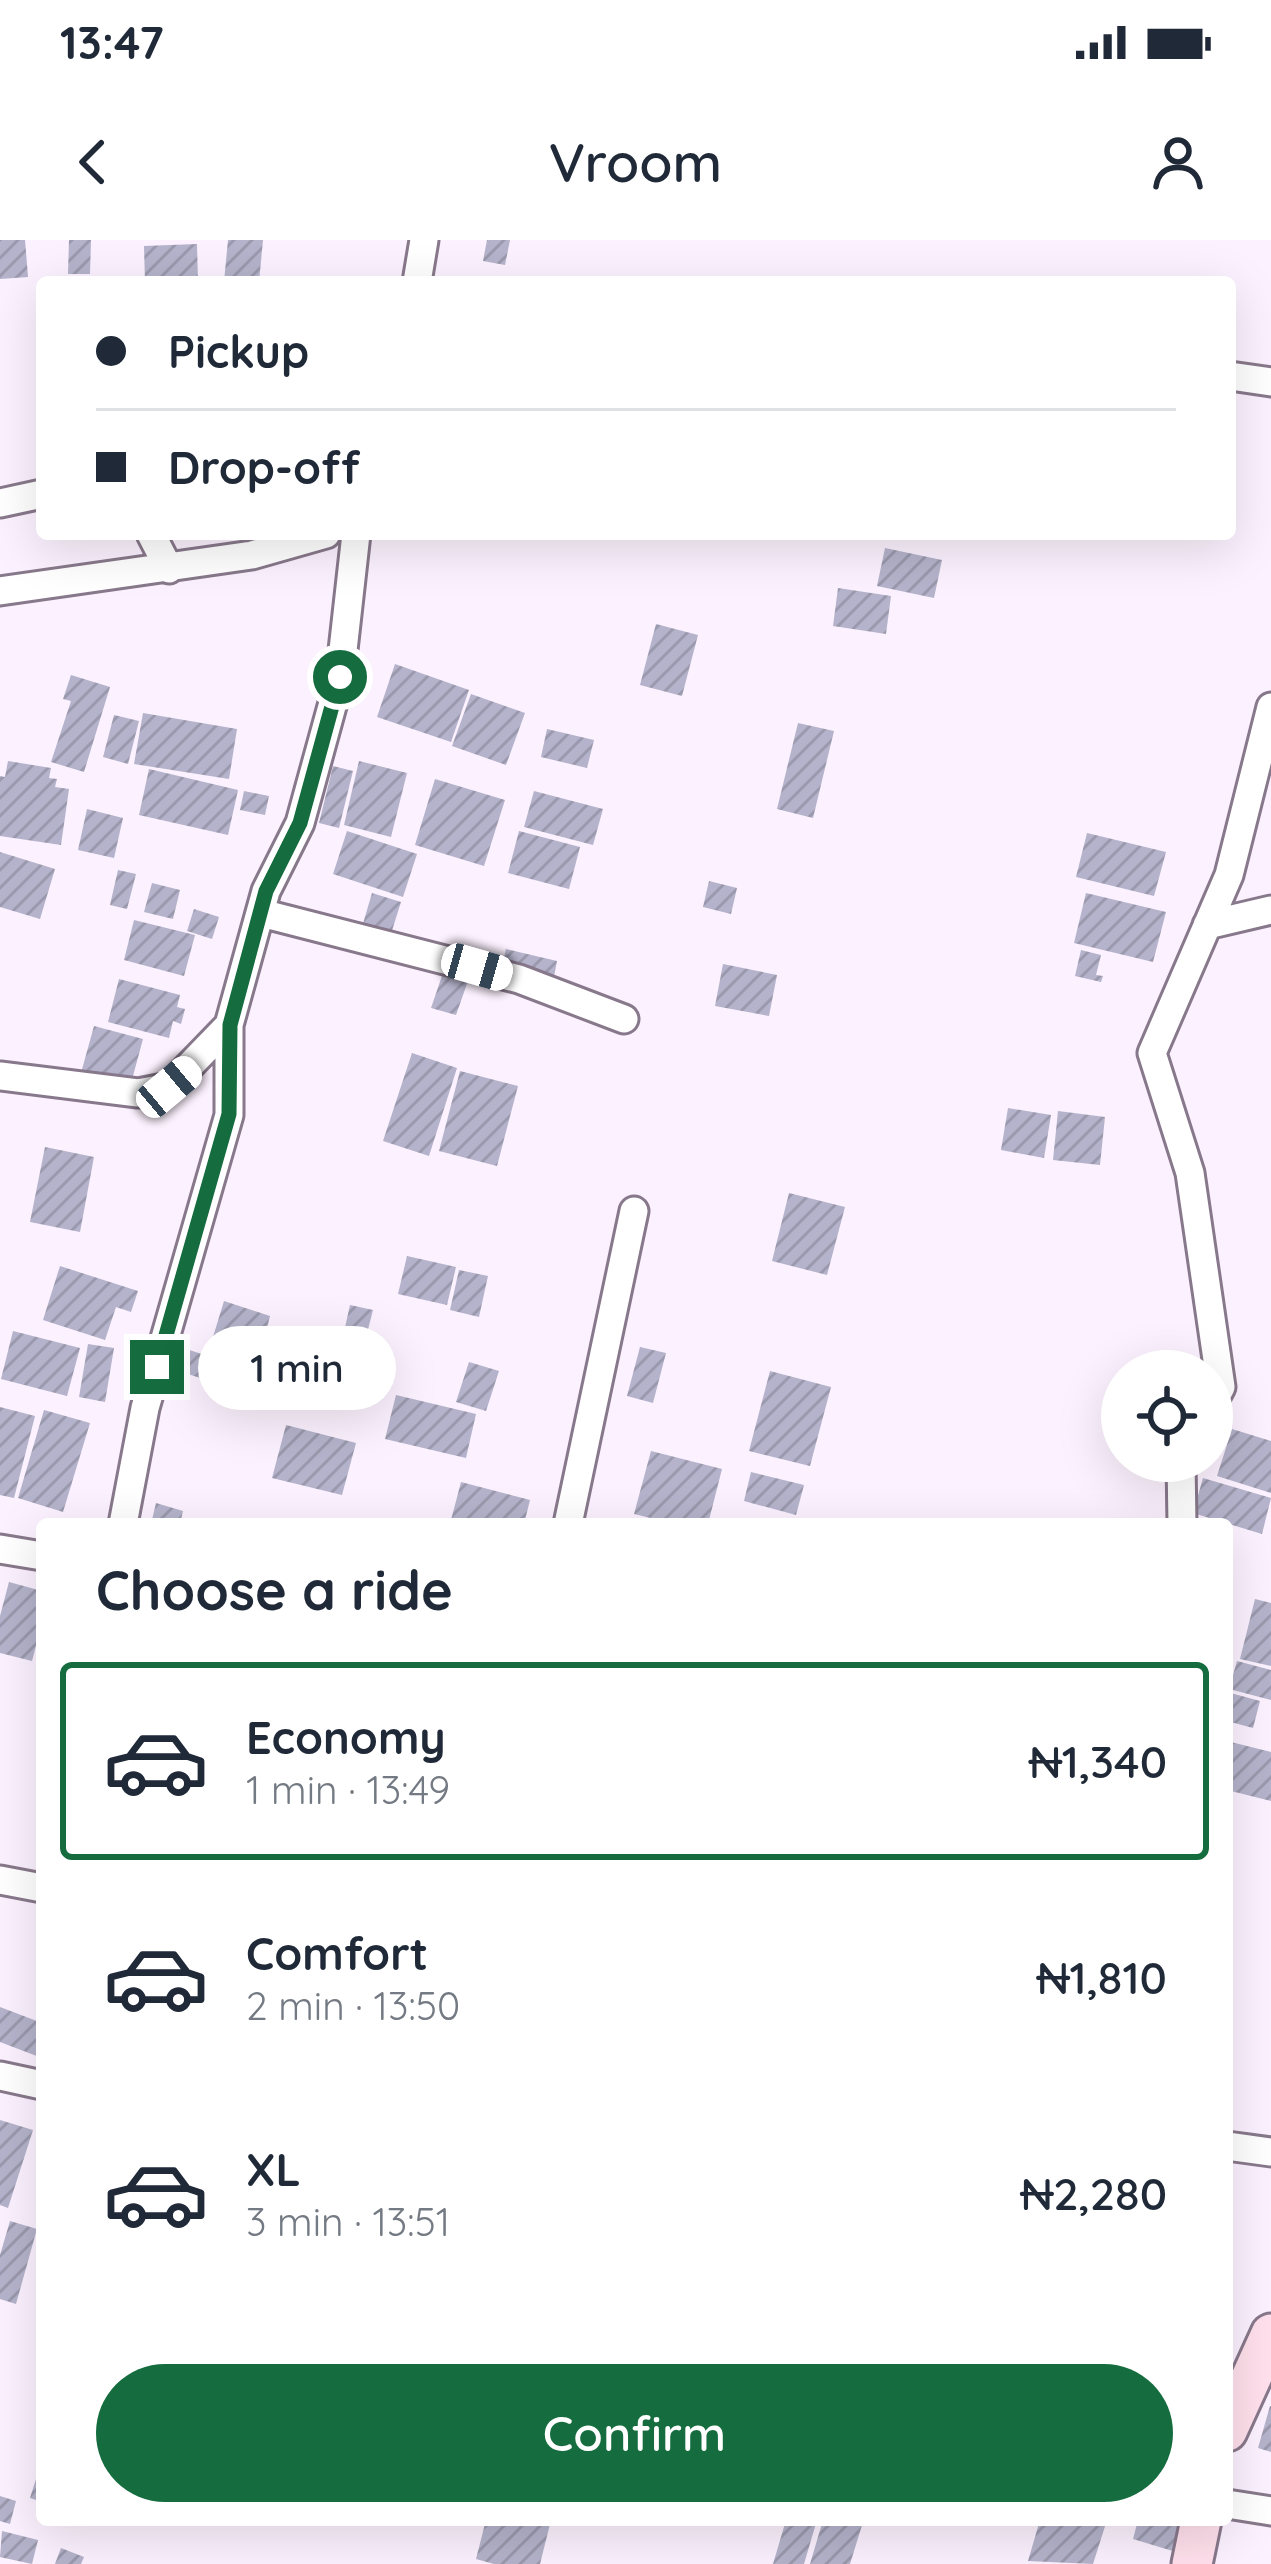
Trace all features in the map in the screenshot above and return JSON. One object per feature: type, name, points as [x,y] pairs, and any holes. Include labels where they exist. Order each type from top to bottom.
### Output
[{"type":"street","points":[[418,276],[424,240]]},
{"type":"street","points":[[1236,377],[1271,382]]},
{"type":"street","points":[[0,502],[36,495]]},
{"type":"street","points":[[154,540],[169,569]]},
{"type":"street","points":[[0,591],[169,569],[252,555],[305,540]]},
{"type":"street","points":[[124,1518],[145,1408],[229,1114],[230,1025],[266,891],[300,823],[340,677],[355,540]]},
{"type":"street","points":[[1216,1350],[1190,1173],[1152,1052],[1229,874],[1271,707]]},
{"type":"street","points":[[1208,925],[1271,910]]},
{"type":"street","points":[[261,913],[498,973],[623,1018]]},
{"type":"street","points":[[0,1076],[138,1093],[169,1087],[230,1025]]},
{"type":"street","points":[[569,1518],[634,1211]]},
{"type":"street","points":[[1179,1482],[1182,1518]]},
{"type":"street","points":[[0,1549],[36,1555]]},
{"type":"street","points":[[0,1909],[6,1881],[36,1887]]},
{"type":"street","points":[[0,2076],[36,2084]]},
{"type":"street","points":[[1233,2147],[1271,2152]]},
{"type":"street","points":[[1233,2411],[1271,2334]]},
{"type":"street","points":[[1233,2505],[1271,2510]]},
{"type":"street","points":[[1192,2564],[1200,2526]]},
{"type":"building","points":[[0,240],[25,240],[28,277],[0,279]]},
{"type":"building","points":[[69,240],[91,240],[90,274],[68,274]]},
{"type":"building","points":[[228,240],[263,240],[260,276],[225,276]]},
{"type":"building","points":[[487,240],[510,240],[505,265],[483,261]]},
{"type":"building","points":[[197,244],[198,276],[145,276],[144,246]]},
{"type":"building","points":[[885,548],[942,560],[934,598],[877,586]]},
{"type":"building","points":[[838,588],[891,596],[886,634],[833,626]]},
{"type":"building","points":[[656,624],[698,635],[682,696],[640,685]]},
{"type":"building","points":[[395,664],[469,690],[451,742],[377,717]]},
{"type":"building","points":[[71,675],[110,687],[84,772],[51,762],[71,701],[63,699]]},
{"type":"building","points":[[471,694],[525,713],[506,765],[452,746]]},
{"type":"building","points":[[143,713],[237,729],[229,779],[134,764]]},
{"type":"building","points":[[114,715],[139,721],[128,764],[103,757]]},
{"type":"building","points":[[798,723],[834,731],[813,818],[777,809]]},
{"type":"building","points":[[547,729],[594,740],[587,768],[541,757]]},
{"type":"building","points":[[8,761],[51,768],[49,778],[57,779],[55,787],[69,789],[61,845],[0,836],[0,776],[5,777]]},
{"type":"building","points":[[359,761],[407,773],[391,837],[344,825]]},
{"type":"building","points":[[333,766],[353,771],[339,828],[319,823]]},
{"type":"building","points":[[149,769],[238,790],[228,835],[139,815]]},
{"type":"building","points":[[435,779],[505,800],[484,866],[415,845]]},
{"type":"building","points":[[244,791],[269,796],[265,815],[240,810]]},
{"type":"building","points":[[534,791],[603,809],[593,845],[524,827]]},
{"type":"building","points":[[87,809],[123,818],[114,858],[78,850]]},
{"type":"building","points":[[347,831],[417,854],[403,897],[333,874]]},
{"type":"building","points":[[519,831],[580,847],[569,889],[508,873]]},
{"type":"building","points":[[1087,833],[1166,852],[1154,896],[1076,877]]},
{"type":"building","points":[[0,852],[55,869],[40,919],[0,907]]},
{"type":"building","points":[[118,870],[136,874],[127,909],[110,905]]},
{"type":"building","points":[[709,881],[737,888],[731,914],[703,907]]},
{"type":"building","points":[[152,883],[180,890],[173,919],[144,912]]},
{"type":"building","points":[[372,893],[401,902],[390,937],[362,927]]},
{"type":"building","points":[[1086,893],[1166,912],[1153,962],[1074,943]]},
{"type":"building","points":[[194,909],[219,917],[212,939],[187,931]]},
{"type":"building","points":[[134,920],[195,935],[184,976],[124,960]]},
{"type":"building","points":[[506,949],[557,961],[553,982],[501,970]]},
{"type":"building","points":[[1081,950],[1101,955],[1096,975],[1103,976],[1101,982],[1075,976]]},
{"type":"building","points":[[723,964],[777,975],[769,1016],[715,1006]]},
{"type":"building","points":[[444,970],[469,978],[456,1015],[431,1008]]},
{"type":"building","points":[[119,979],[180,995],[177,1007],[185,1009],[181,1024],[173,1021],[169,1038],[108,1022]]},
{"type":"building","points":[[94,1026],[143,1039],[130,1087],[81,1073]]},
{"type":"building","points":[[412,1053],[457,1068],[429,1156],[383,1141]]},
{"type":"building","points":[[460,1071],[518,1086],[497,1166],[439,1151]]},
{"type":"building","points":[[1008,1108],[1051,1115],[1044,1158],[1001,1150]]},
{"type":"building","points":[[1058,1111],[1105,1117],[1100,1165],[1053,1160]]},
{"type":"building","points":[[45,1147],[94,1157],[80,1232],[30,1222]]},
{"type":"building","points":[[789,1193],[845,1207],[827,1275],[772,1261]]},
{"type":"building","points":[[407,1256],[456,1267],[447,1305],[398,1294]]},
{"type":"building","points":[[60,1266],[138,1291],[131,1312],[116,1307],[105,1340],[43,1320]]},
{"type":"building","points":[[459,1270],[488,1276],[479,1317],[450,1310]]},
{"type":"building","points":[[224,1301],[270,1316],[265,1336],[303,1348],[294,1377],[209,1350]]},
{"type":"building","points":[[350,1305],[373,1310],[366,1337],[344,1332]]},
{"type":"building","points":[[13,1331],[80,1348],[67,1396],[1,1379]]},
{"type":"building","points":[[88,1344],[114,1348],[105,1402],[79,1397]]},
{"type":"building","points":[[640,1347],[666,1353],[653,1403],[627,1396]]},
{"type":"building","points":[[183,1348],[208,1356],[200,1378],[176,1370]]},
{"type":"building","points":[[469,1362],[499,1371],[486,1411],[456,1402]]},
{"type":"building","points":[[770,1371],[831,1387],[810,1466],[749,1451]]},
{"type":"building","points":[[396,1395],[476,1414],[466,1458],[385,1439]]},
{"type":"building","points":[[0,1407],[35,1416],[14,1498],[0,1495]]},
{"type":"building","points":[[44,1410],[90,1423],[63,1512],[18,1498]]},
{"type":"building","points":[[286,1425],[356,1443],[342,1495],[272,1478]]},
{"type":"building","points":[[1233,1429],[1271,1441],[1271,1493],[1233,1481]]},
{"type":"building","points":[[651,1451],[722,1469],[710,1518],[634,1514]]},
{"type":"building","points":[[751,1472],[804,1485],[796,1515],[744,1501]]},
{"type":"building","points":[[461,1482],[530,1500],[526,1518],[452,1518]]},
{"type":"building","points":[[1202,1482],[1271,1498],[1262,1534],[1233,1525],[1233,1518],[1193,1513]]},
{"type":"building","points":[[156,1503],[183,1511],[181,1518],[152,1518]]},
{"type":"building","points":[[9,1582],[36,1589],[32,1661],[0,1653],[0,1616]]},
{"type":"building","points":[[1255,1599],[1271,1603],[1271,1666],[1240,1659]]},
{"type":"building","points":[[1237,1661],[1271,1670],[1271,1700],[1233,1690]]},
{"type":"building","points":[[1233,1694],[1260,1701],[1253,1728],[1233,1723]]},
{"type":"building","points":[[1233,1742],[1271,1752],[1271,1801],[1233,1792]]},
{"type":"building","points":[[0,2007],[36,2021],[36,2056],[0,2042]]},
{"type":"building","points":[[0,2120],[33,2130],[8,2208],[0,2205]]},
{"type":"building","points":[[10,2221],[36,2229],[16,2304],[0,2299],[0,2255]]},
{"type":"building","points":[[1271,2406],[1271,2452],[1258,2448]]},
{"type":"building","points":[[0,2496],[16,2501],[10,2524],[0,2521]]},
{"type":"building","points":[[484,2526],[550,2526],[540,2564],[476,2559]]},
{"type":"building","points":[[784,2526],[815,2526],[804,2564],[773,2564]]},
{"type":"building","points":[[821,2526],[862,2526],[850,2564],[810,2564]]},
{"type":"building","points":[[1038,2526],[1105,2526],[1093,2564],[1028,2561]]},
{"type":"building","points":[[1136,2526],[1183,2526],[1176,2552],[1133,2539]]},
{"type":"building","points":[[2,2531],[38,2540],[32,2564],[0,2557]]},
{"type":"building","points":[[61,2548],[84,2557],[81,2564],[55,2564]]},
{"type":"route","points":[[157,1367],[229,1114],[230,1025],[266,891],[300,823],[340,677]]}]
